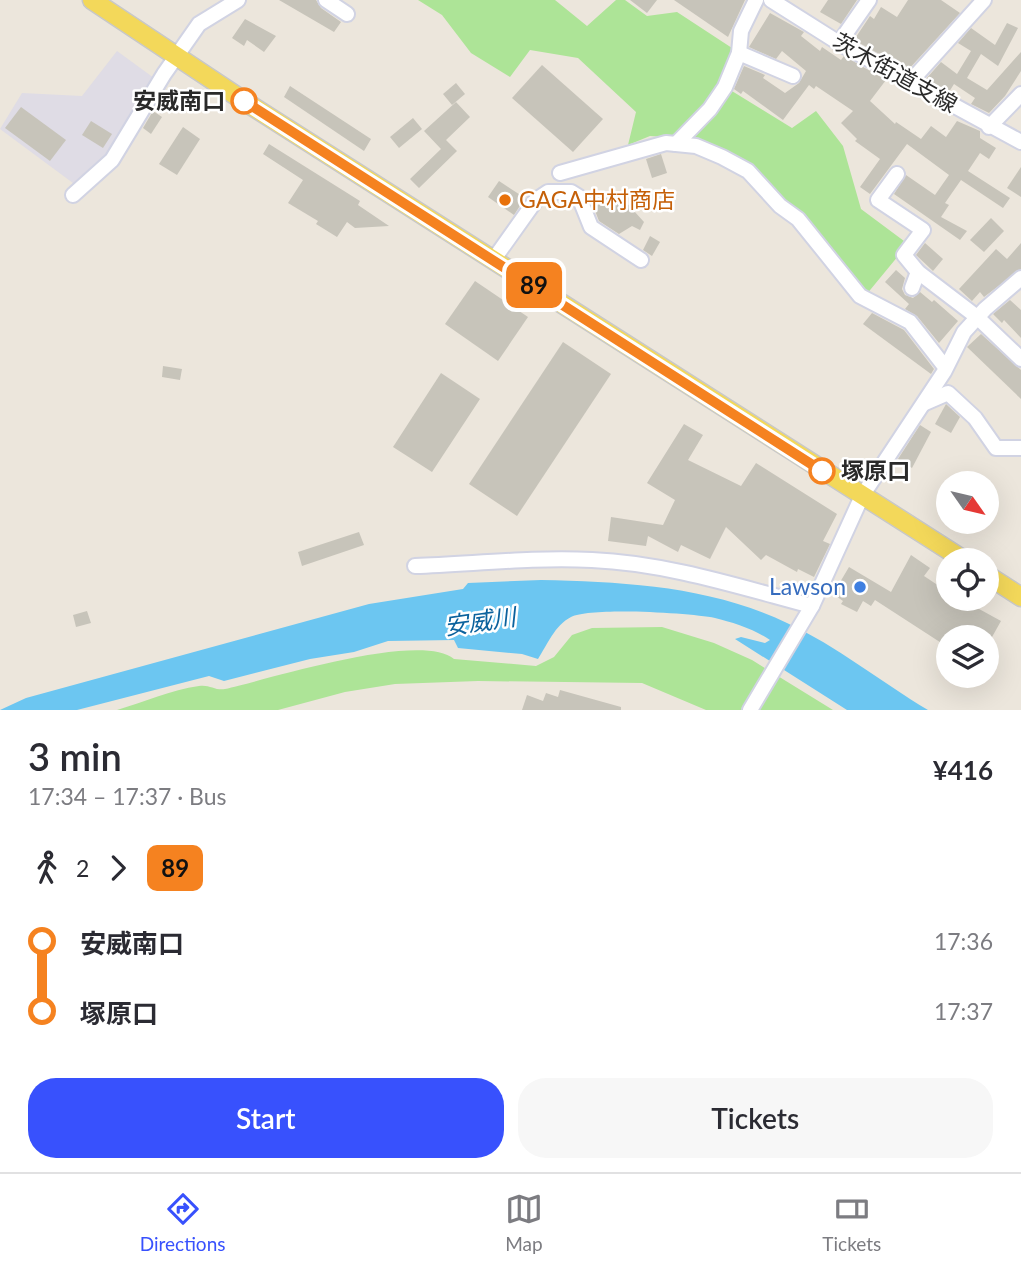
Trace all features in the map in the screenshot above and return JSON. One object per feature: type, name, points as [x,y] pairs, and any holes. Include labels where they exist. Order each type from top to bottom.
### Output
[{"type":"main road","points":[[92,0],[945,548]]},
{"type":"main road","points":[[999,583],[1021,597]]},
{"type":"street","points":[[73,195],[112,160],[176,56],[199,24],[238,0]]},
{"type":"street","points":[[326,0],[347,14]]},
{"type":"street","points":[[676,144],[710,109],[724,87],[739,53],[741,31],[756,0]]},
{"type":"street","points":[[839,43],[869,0]]},
{"type":"street","points":[[911,81],[985,0]]},
{"type":"street","name":"茨木街道支線","points":[[774,1],[839,43],[989,127],[1021,142]]},
{"type":"street","points":[[739,53],[793,76]]},
{"type":"street","points":[[989,127],[1021,94]]},
{"type":"street","points":[[560,173],[654,144],[696,146],[748,171],[780,206],[798,219],[847,284],[867,302],[910,322],[945,367]]},
{"type":"street","points":[[897,174],[878,200],[923,230],[904,255],[918,272],[977,317],[1021,359]]},
{"type":"street","points":[[494,259],[537,200],[548,192],[564,192],[579,197],[591,227],[599,235],[641,260]]},
{"type":"street","points":[[912,288],[918,272]]},
{"type":"street","points":[[750,710],[811,606],[862,496],[977,317],[1021,278]]},
{"type":"street","points":[[924,403],[948,393],[975,418],[996,449],[1021,448]]},
{"type":"street","points":[[415,566],[592,560],[651,567],[811,606]]},
{"type":"shaded area","points":[[117,51],[154,78],[109,157],[77,186],[0,129],[22,93],[82,96]]},
{"type":"green space","points":[[418,0],[555,0],[587,26],[616,0],[625,0],[647,16],[677,12],[732,48],[731,61],[727,74],[713,97],[679,138],[650,136],[628,145],[636,112],[578,58],[530,50],[510,77],[471,53],[442,15]]},
{"type":"green space","points":[[727,88],[792,128],[816,111],[843,146],[861,209],[908,244],[866,295],[770,185],[686,140]]},
{"type":"green space","points":[[662,627],[714,643],[752,660],[833,710],[706,710],[642,683],[478,681],[395,684],[345,692],[278,710],[117,710],[189,688],[203,686],[225,689],[344,660],[410,650],[436,652],[454,659],[536,666],[554,657],[572,635],[592,628]]},
{"type":"water","name":"安威川","points":[[541,580],[667,588],[728,601],[758,611],[824,642],[928,710],[847,710],[735,639],[741,637],[765,643],[770,640],[736,624],[702,616],[599,612],[582,614],[565,621],[556,630],[538,659],[522,654],[458,648],[454,640],[388,641],[354,652],[310,659],[224,681],[209,676],[77,710],[0,710],[26,698],[369,604],[463,589],[468,583]]},
{"type":"building","points":[[279,0],[316,0],[321,8],[341,22],[334,32]]},
{"type":"building","points":[[630,0],[657,0],[647,13]]},
{"type":"building","points":[[674,0],[745,0],[728,37]]},
{"type":"building","points":[[828,0],[857,0],[841,24],[820,12]]},
{"type":"building","points":[[908,0],[941,0],[960,13],[908,70],[854,40],[870,16],[874,19],[881,7],[897,17]]},
{"type":"building","points":[[770,13],[804,32],[801,36],[820,51],[822,47],[841,60],[844,56],[886,80],[870,101],[895,124],[896,122],[921,139],[931,126],[946,137],[957,121],[980,131],[980,138],[996,148],[989,159],[980,153],[968,171],[1010,198],[1003,208],[961,180],[945,203],[949,205],[941,217],[967,231],[960,240],[894,194],[906,175],[935,195],[949,175],[907,144],[870,194],[860,187],[880,159],[855,141],[857,139],[841,123],[853,111],[816,86],[814,89],[809,85],[783,120],[743,91],[741,94],[734,89],[744,66],[765,75],[763,78],[785,93],[799,83],[806,71],[782,51],[776,59],[749,47]]},
{"type":"building","points":[[245,19],[276,36],[264,52],[247,40],[244,46],[232,38]]},
{"type":"building","points":[[1007,23],[1018,28],[998,66],[981,54],[967,78],[987,90],[1021,52],[1021,71],[1005,96],[989,113],[971,104],[975,98],[954,84],[949,92],[926,79],[941,62],[957,74],[971,51],[958,43],[971,28],[995,45]]},
{"type":"building","points":[[542,65],[603,119],[573,152],[512,98]]},
{"type":"building","points":[[456,83],[465,94],[452,105],[443,94]]},
{"type":"building","points":[[290,86],[371,139],[364,151],[284,97]]},
{"type":"building","points":[[456,102],[470,117],[446,140],[457,151],[419,188],[410,179],[441,149],[424,131]]},
{"type":"building","points":[[21,107],[66,140],[50,161],[5,128]]},
{"type":"building","points":[[153,111],[162,117],[151,134],[143,128]]},
{"type":"building","points":[[413,118],[422,129],[399,148],[390,137]]},
{"type":"building","points":[[91,121],[112,134],[103,148],[82,135]]},
{"type":"building","points":[[183,127],[200,139],[177,175],[159,164]]},
{"type":"building","points":[[269,144],[360,201],[358,205],[389,226],[355,228],[347,222],[337,237],[316,224],[318,221],[288,203],[303,180],[263,154]]},
{"type":"building","points":[[661,154],[667,173],[652,178],[646,159]]},
{"type":"building","points":[[1021,167],[1021,197],[1007,188]]},
{"type":"building","points":[[499,181],[525,198],[514,215],[488,197]]},
{"type":"building","points":[[605,197],[624,200],[644,222],[640,230],[632,226],[619,234],[599,221],[594,208]]},
{"type":"building","points":[[991,218],[1004,231],[984,252],[970,240]]},
{"type":"building","points":[[650,236],[660,242],[652,256],[643,250]]},
{"type":"building","points":[[925,243],[943,259],[933,271],[916,255]]},
{"type":"building","points":[[1021,243],[1021,269],[984,297],[980,292],[972,301],[959,289],[996,249],[1007,259]]},
{"type":"building","points":[[896,270],[905,278],[902,289],[905,295],[913,298],[920,292],[932,302],[934,300],[958,321],[939,343],[917,316],[905,309],[909,304],[885,282]]},
{"type":"building","points":[[475,281],[528,317],[498,361],[445,324]]},
{"type":"building","points":[[1010,300],[1021,310],[1021,338],[1004,320],[1002,323],[993,314]]},
{"type":"building","points":[[872,313],[904,330],[934,369],[931,374],[863,324]]},
{"type":"building","points":[[981,334],[1021,370],[1021,399],[967,347]]},
{"type":"building","points":[[563,342],[611,374],[517,516],[469,484]]},
{"type":"building","points":[[163,366],[182,369],[180,380],[162,377]]},
{"type":"building","points":[[441,373],[480,399],[432,472],[393,447]]},
{"type":"building","points":[[946,404],[960,417],[951,433],[935,424]]},
{"type":"building","points":[[684,424],[703,435],[688,460],[741,486],[756,463],[837,514],[823,541],[830,544],[814,577],[798,569],[797,572],[766,555],[761,560],[726,527],[710,559],[681,545],[678,552],[648,536],[646,546],[608,541],[611,517],[663,525],[675,500],[647,483]]},
{"type":"building","points":[[920,425],[931,432],[912,468],[898,459]]},
{"type":"building","points":[[359,532],[364,545],[302,566],[298,552]]},
{"type":"building","points":[[911,555],[930,568],[924,576],[936,584],[936,611],[983,611],[1001,621],[999,625],[936,625],[936,640],[875,600],[871,606],[863,601],[857,612],[841,604],[843,601],[833,594],[849,567],[891,592]]},
{"type":"building","points":[[87,611],[91,623],[76,627],[73,615]]},
{"type":"building","points":[[560,690],[621,707],[621,710],[522,710],[527,695],[543,701],[546,693],[558,697]]},
{"type":"bus line","name":"89","points":[[244,101],[822,471]]},
{"type":"place","name":"安威南口","points":[[244,101]]},
{"type":"place","name":"GAGA中村商店","points":[[505,200]]},
{"type":"place","name":"塚原口","points":[[822,471]]},
{"type":"place","name":"Lawson","points":[[860,587]]}]
